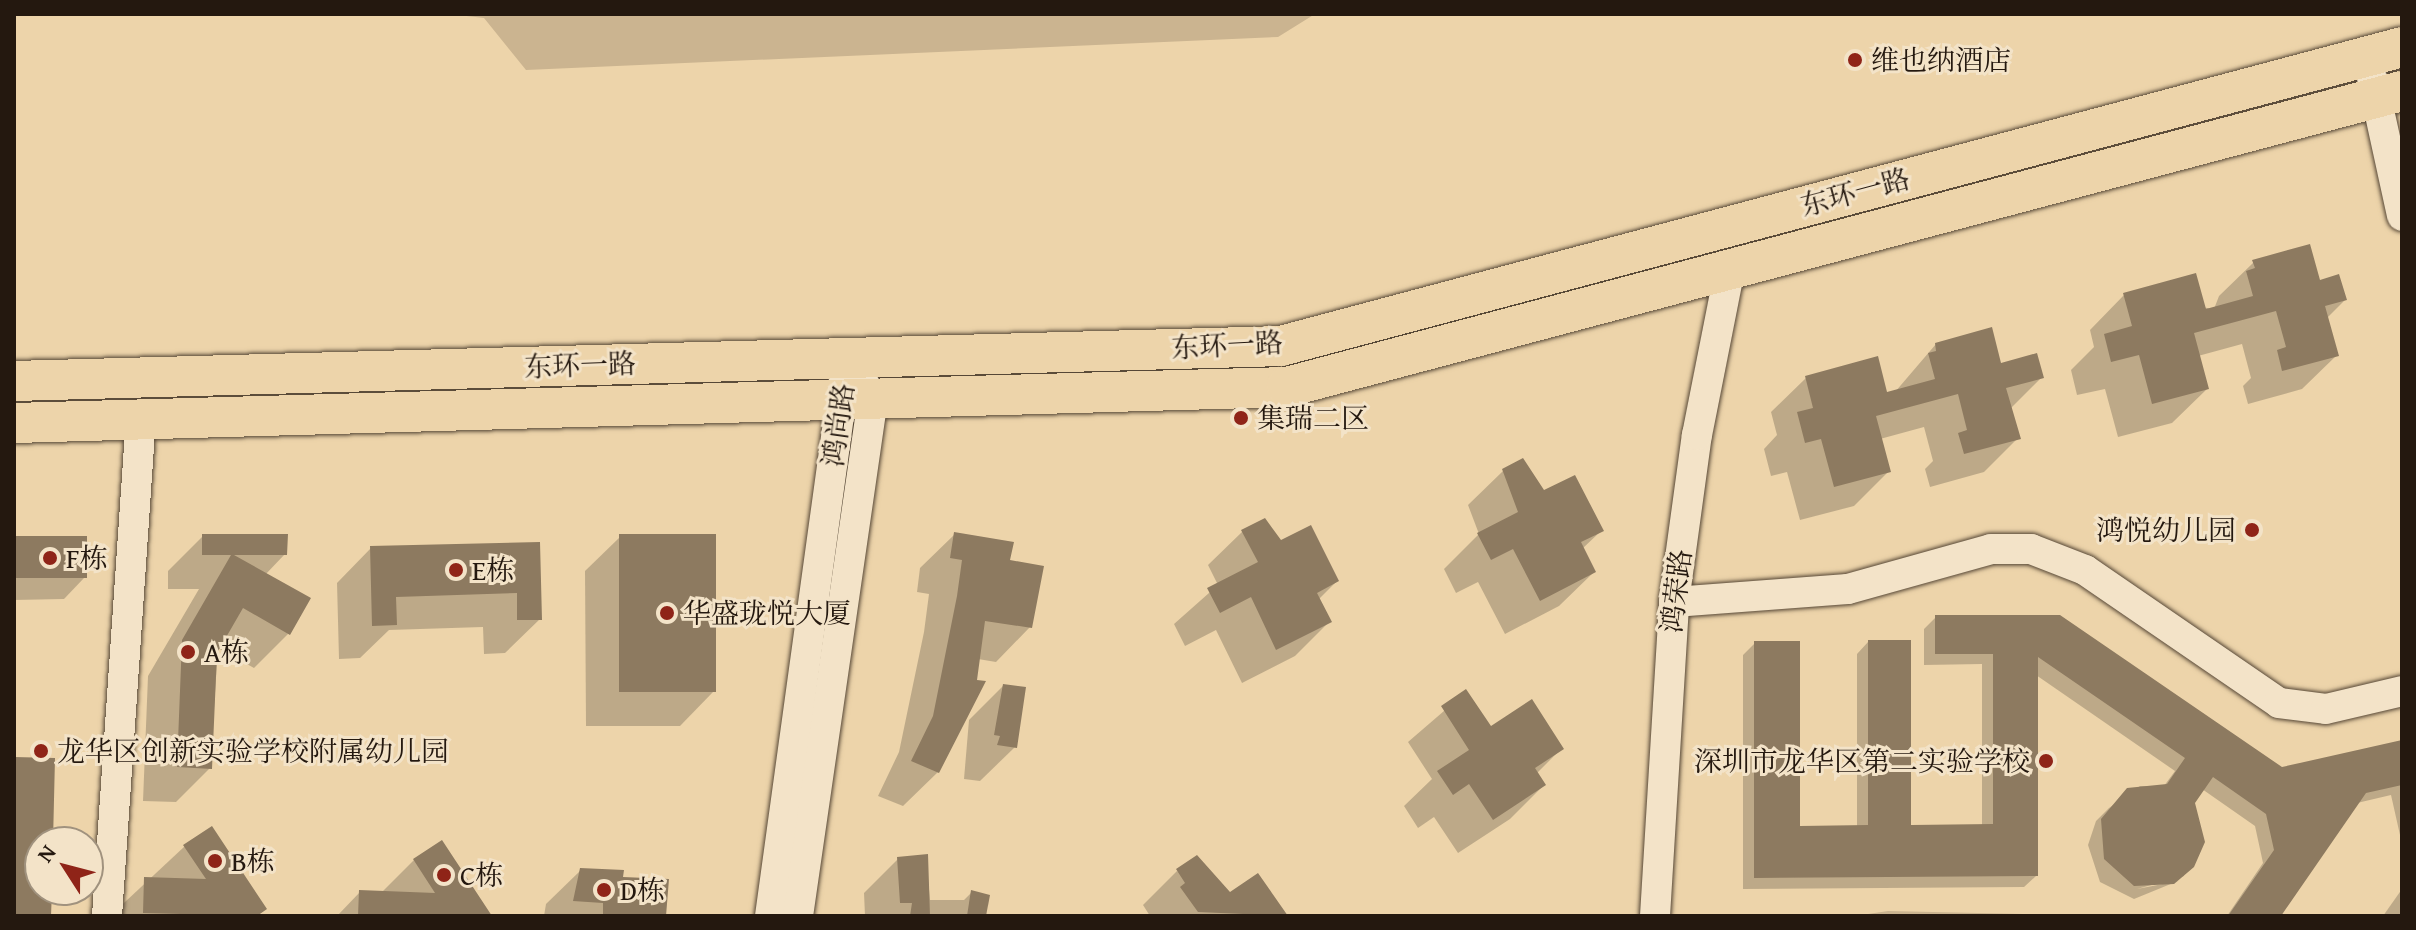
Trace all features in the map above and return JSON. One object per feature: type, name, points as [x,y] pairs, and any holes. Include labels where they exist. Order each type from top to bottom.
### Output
[{"type":"main road","name":"东环一路","points":[[14,381],[1281,346],[2385,51]]},
{"type":"main road","name":"东环一路","points":[[14,423],[1287,387],[2390,95]]},
{"type":"street","points":[[2385,51],[2402,216]]},
{"type":"street","name":"鸿荣路","points":[[1655,916],[1674,602],[1697,435],[1730,269]]},
{"type":"street","name":"鸿尚路","points":[[798,916],[857,399],[847,357]]},
{"type":"street","name":"鸿尚路","points":[[770,916],[857,399]]},
{"type":"street","points":[[107,916],[141,420]]},
{"type":"street","points":[[1674,602],[1848,589],[1991,549],[2031,549],[2085,570],[2279,703],[2326,709],[2402,691]]},
{"type":"shaded area","points":[[449,14],[1315,14],[1278,37],[526,70],[484,18]]},
{"type":"shaded area","points":[[1888,911],[2072,915],[2080,916],[1855,916]]},
{"type":"building","points":[[2310,244],[2320,280],[2339,274],[2347,300],[2325,306],[2339,356],[2282,371],[2277,350],[2286,347],[2276,311],[2194,333],[2209,389],[2152,404],[2139,355],[2111,362],[2104,334],[2132,326],[2123,293],[2196,273],[2206,309],[2253,296],[2246,271],[2255,268],[2252,260]]},
{"type":"building","points":[[1992,327],[2001,363],[2037,353],[2044,378],[2006,388],[2021,439],[1964,454],[1958,433],[1967,430],[1958,394],[1876,416],[1891,472],[1834,487],[1821,439],[1805,443],[1797,412],[1813,408],[1805,376],[1878,356],[1887,392],[1935,379],[1928,353],[1936,351],[1935,343]]},
{"type":"building","points":[[1523,458],[1544,490],[1575,475],[1604,531],[1581,542],[1596,572],[1540,601],[1513,549],[1491,560],[1477,533],[1518,512],[1502,469]]},
{"type":"building","points":[[1265,518],[1281,540],[1311,525],[1339,581],[1317,593],[1332,622],[1276,650],[1251,597],[1220,613],[1207,588],[1258,562],[1241,530]]},
{"type":"building","points":[[954,532],[1014,542],[1010,560],[1044,566],[1032,628],[985,621],[977,680],[986,681],[939,773],[911,761],[933,716],[957,596],[962,560],[950,558]]},
{"type":"building","name":"A栋","points":[[202,534],[288,534],[287,555],[234,555],[311,598],[290,635],[243,608],[217,653],[212,769],[177,767],[182,640],[231,555],[202,555]]},
{"type":"building","name":"华盛珑悦大厦","points":[[619,534],[716,534],[716,692],[619,692]]},
{"type":"building","name":"F栋","points":[[14,536],[87,536],[87,578],[14,578]]},
{"type":"building","name":"E栋","points":[[540,542],[542,620],[517,620],[517,593],[396,597],[397,625],[372,626],[370,546]]},
{"type":"building","points":[[1935,615],[2060,615],[2282,767],[2402,740],[2402,785],[2366,793],[2281,916],[2228,916],[2274,850],[2266,814],[2213,777],[2195,803],[2205,842],[2194,867],[2174,884],[2134,886],[2104,859],[2101,819],[2127,788],[2167,784],[2185,758],[2038,657],[2038,876],[1754,878],[1754,641],[1800,641],[1800,826],[1868,825],[1868,640],[1911,640],[1911,825],[1993,824],[1993,654],[1935,654]]},
{"type":"building","points":[[1003,684],[1026,687],[1017,748],[997,745],[1000,736],[994,735]]},
{"type":"building","points":[[1466,689],[1491,726],[1532,699],[1564,749],[1535,768],[1546,785],[1493,820],[1469,784],[1453,795],[1437,771],[1469,750],[1441,706]]},
{"type":"building","points":[[14,757],[55,758],[53,826],[24,826],[24,906],[51,906],[51,916],[14,916]]},
{"type":"building","name":"B栋","points":[[212,826],[267,909],[257,916],[143,913],[144,877],[206,879],[183,845]]},
{"type":"building","name":"C栋","points":[[442,840],[492,916],[358,916],[359,890],[435,893],[413,859]]},
{"type":"building","points":[[928,854],[930,916],[910,916],[912,903],[900,903],[897,857]]},
{"type":"building","points":[[1197,855],[1230,892],[1258,873],[1288,916],[1198,912],[1180,887],[1185,883],[1176,869]]},
{"type":"building","name":"D栋","points":[[580,868],[624,870],[623,877],[669,879],[666,916],[603,916],[603,903],[573,901]]},
{"type":"building","points":[[971,890],[990,895],[986,916],[967,916]]},
{"type":"place","name":"维也纳酒店","points":[[1855,60]]},
{"type":"place","name":"集瑞二区","points":[[1241,418]]},
{"type":"place","name":"鸿悦幼儿园","points":[[2252,530]]},
{"type":"place","name":"F栋","points":[[50,558]]},
{"type":"place","name":"E栋","points":[[456,570]]},
{"type":"place","name":"华盛珑悦大厦","points":[[667,613]]},
{"type":"place","name":"A栋","points":[[188,652]]},
{"type":"place","name":"龙华区创新实验学校附属幼儿园","points":[[41,751]]},
{"type":"place","name":"深圳市龙华区第二实验学校","points":[[2046,761]]},
{"type":"place","name":"B栋","points":[[215,861]]},
{"type":"place","name":"C栋","points":[[444,875]]},
{"type":"place","name":"D栋","points":[[604,890]]}]
